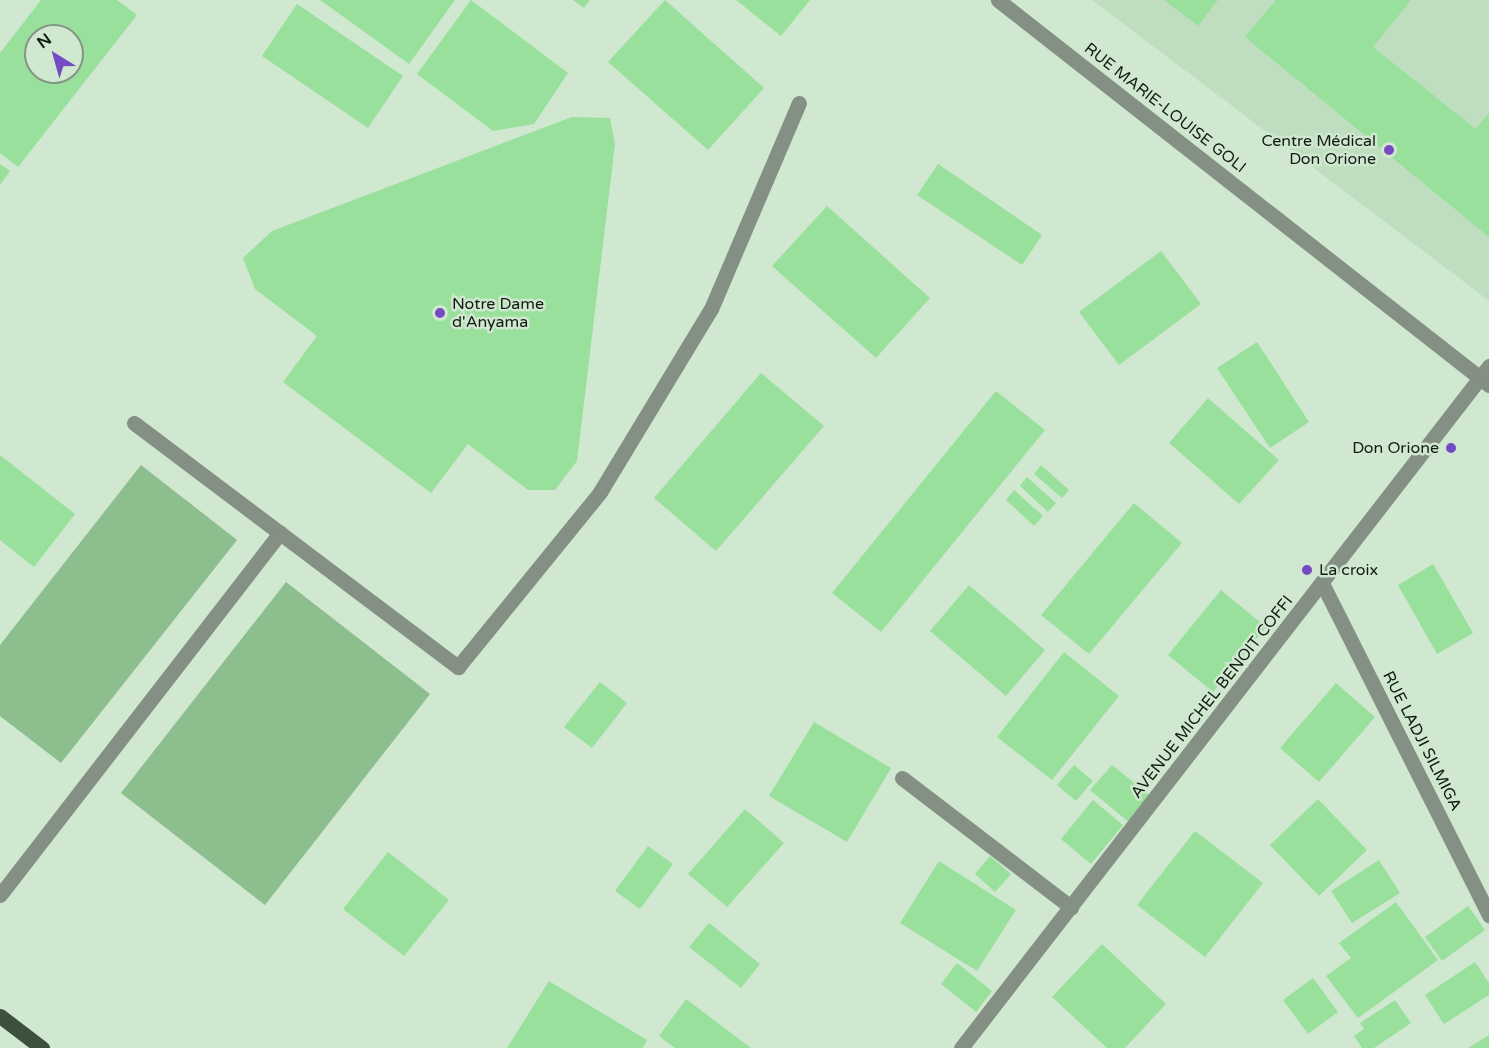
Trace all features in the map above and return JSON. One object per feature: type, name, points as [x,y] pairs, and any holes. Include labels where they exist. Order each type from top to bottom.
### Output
[{"type":"main road","points":[[0,1016],[42,1048]]},
{"type":"street","name":"RUE MARIE-LOUISE GOLI","points":[[998,0],[1486,376]]},
{"type":"street","points":[[134,423],[458,667],[600,492],[711,309],[799,103]]},
{"type":"street","name":"AVENUE MICHEL BENOIT COFFI","points":[[961,1048],[1486,376]]},
{"type":"street","points":[[0,895],[280,533]]},
{"type":"street","name":"RUE LADJI SILMIGA","points":[[1322,583],[1489,915]]},
{"type":"street","points":[[902,778],[1071,907]]},
{"type":"shaded area","name":"Centre Médical Don Orione","points":[[1092,0],[1489,0],[1489,299],[1488,300]]},
{"type":"shaded area","points":[[141,465],[237,540],[61,763],[0,716],[0,645]]},
{"type":"shaded area","points":[[286,582],[430,694],[265,905],[121,793]]},
{"type":"building","points":[[41,0],[117,0],[137,15],[84,83],[84,24],[24,24],[24,84],[83,84],[18,167],[0,153],[0,53]]},
{"type":"building","points":[[320,0],[455,0],[409,64]]},
{"type":"building","points":[[471,0],[568,73],[534,124],[493,131],[417,74]]},
{"type":"building","points":[[573,0],[590,0],[584,8]]},
{"type":"building","points":[[665,0],[764,88],[708,150],[608,62]]},
{"type":"building","points":[[736,0],[810,0],[781,36]]},
{"type":"building","points":[[1164,0],[1218,0],[1198,26]]},
{"type":"building","points":[[1276,0],[1411,0],[1373,47],[1476,129],[1489,113],[1489,237],[1245,37]]},
{"type":"building","points":[[297,4],[403,76],[368,128],[262,56]]},
{"type":"building","name":"Notre Dame d'Anyama","points":[[572,117],[610,118],[615,144],[577,461],[555,490],[528,490],[468,444],[431,493],[283,382],[317,336],[255,289],[243,258],[272,231]]},
{"type":"building","points":[[0,164],[10,171],[0,185]]},
{"type":"building","points":[[938,164],[1042,235],[1022,265],[917,195]]},
{"type":"building","points":[[827,206],[930,298],[876,358],[772,266]]},
{"type":"building","points":[[1161,251],[1201,304],[1119,365],[1079,312]]},
{"type":"building","points":[[1257,342],[1309,422],[1270,448],[1217,368]]},
{"type":"building","points":[[761,373],[824,426],[716,551],[654,498]]},
{"type":"building","points":[[996,391],[1045,430],[881,632],[832,593]]},
{"type":"building","points":[[1208,398],[1279,460],[1239,504],[1169,443]]},
{"type":"building","points":[[0,455],[75,514],[34,567],[0,540]]},
{"type":"building","points":[[1041,465],[1069,490],[1062,498],[1034,474]]},
{"type":"building","points":[[1027,477],[1056,503],[1048,512],[1020,486]]},
{"type":"building","points":[[1014,490],[1043,516],[1034,526],[1006,500]]},
{"type":"building","points":[[1134,503],[1182,543],[1089,654],[1041,615]]},
{"type":"building","points":[[1433,564],[1473,633],[1437,654],[1398,585]]},
{"type":"building","points":[[969,585],[1045,650],[1006,696],[930,631]]},
{"type":"building","points":[[1221,590],[1266,627],[1213,692],[1168,655]]},
{"type":"building","points":[[1064,652],[1119,696],[1052,780],[997,737]]},
{"type":"building","points":[[600,682],[627,703],[592,748],[564,727]]},
{"type":"building","points":[[1336,683],[1375,717],[1319,782],[1280,748]]},
{"type":"building","points":[[814,722],[891,768],[847,842],[769,796]]},
{"type":"building","points":[[1074,765],[1093,781],[1076,801],[1057,785]]},
{"type":"building","points":[[1112,765],[1153,798],[1131,824],[1090,790]]},
{"type":"building","points":[[1318,799],[1367,850],[1319,896],[1270,845]]},
{"type":"building","points":[[1093,800],[1123,825],[1091,864],[1061,839]]},
{"type":"building","points":[[745,809],[784,843],[727,907],[688,874]]},
{"type":"building","points":[[1195,831],[1263,883],[1205,957],[1137,905]]},
{"type":"building","points":[[648,846],[673,864],[640,909],[615,891]]},
{"type":"building","points":[[388,852],[449,900],[404,956],[343,909]]},
{"type":"building","points":[[990,856],[1011,874],[995,892],[975,874]]},
{"type":"building","points":[[1379,860],[1400,893],[1352,923],[1331,891]]},
{"type":"building","points":[[939,861],[1016,910],[977,971],[900,923]]},
{"type":"building","points":[[1396,902],[1438,960],[1358,1018],[1326,976],[1351,958],[1339,943]]},
{"type":"building","points":[[1468,906],[1485,930],[1442,961],[1425,937]]},
{"type":"building","points":[[709,923],[760,964],[741,988],[689,947]]},
{"type":"building","points":[[1102,944],[1166,1004],[1125,1048],[1107,1048],[1052,997]]},
{"type":"building","points":[[1475,962],[1489,983],[1489,995],[1444,1024],[1425,995]]},
{"type":"building","points":[[957,963],[992,991],[976,1012],[941,984]]},
{"type":"building","points":[[1313,978],[1338,1012],[1308,1034],[1283,1000]]},
{"type":"building","points":[[549,981],[647,1040],[643,1048],[507,1048]]},
{"type":"building","points":[[686,999],[751,1048],[675,1048],[659,1036]]},
{"type":"building","points":[[1395,1000],[1411,1023],[1374,1048],[1362,1048],[1354,1036],[1364,1029],[1360,1023]]},
{"type":"building","points":[[1489,1035],[1489,1048],[1468,1048]]},
{"type":"place","name":"Centre Médical Don Orione","points":[[1389,150]]},
{"type":"place","name":"Notre Dame d'Anyama","points":[[440,313]]},
{"type":"place","name":"Don Orione","points":[[1451,448]]},
{"type":"place","name":"La croix","points":[[1307,570]]}]
